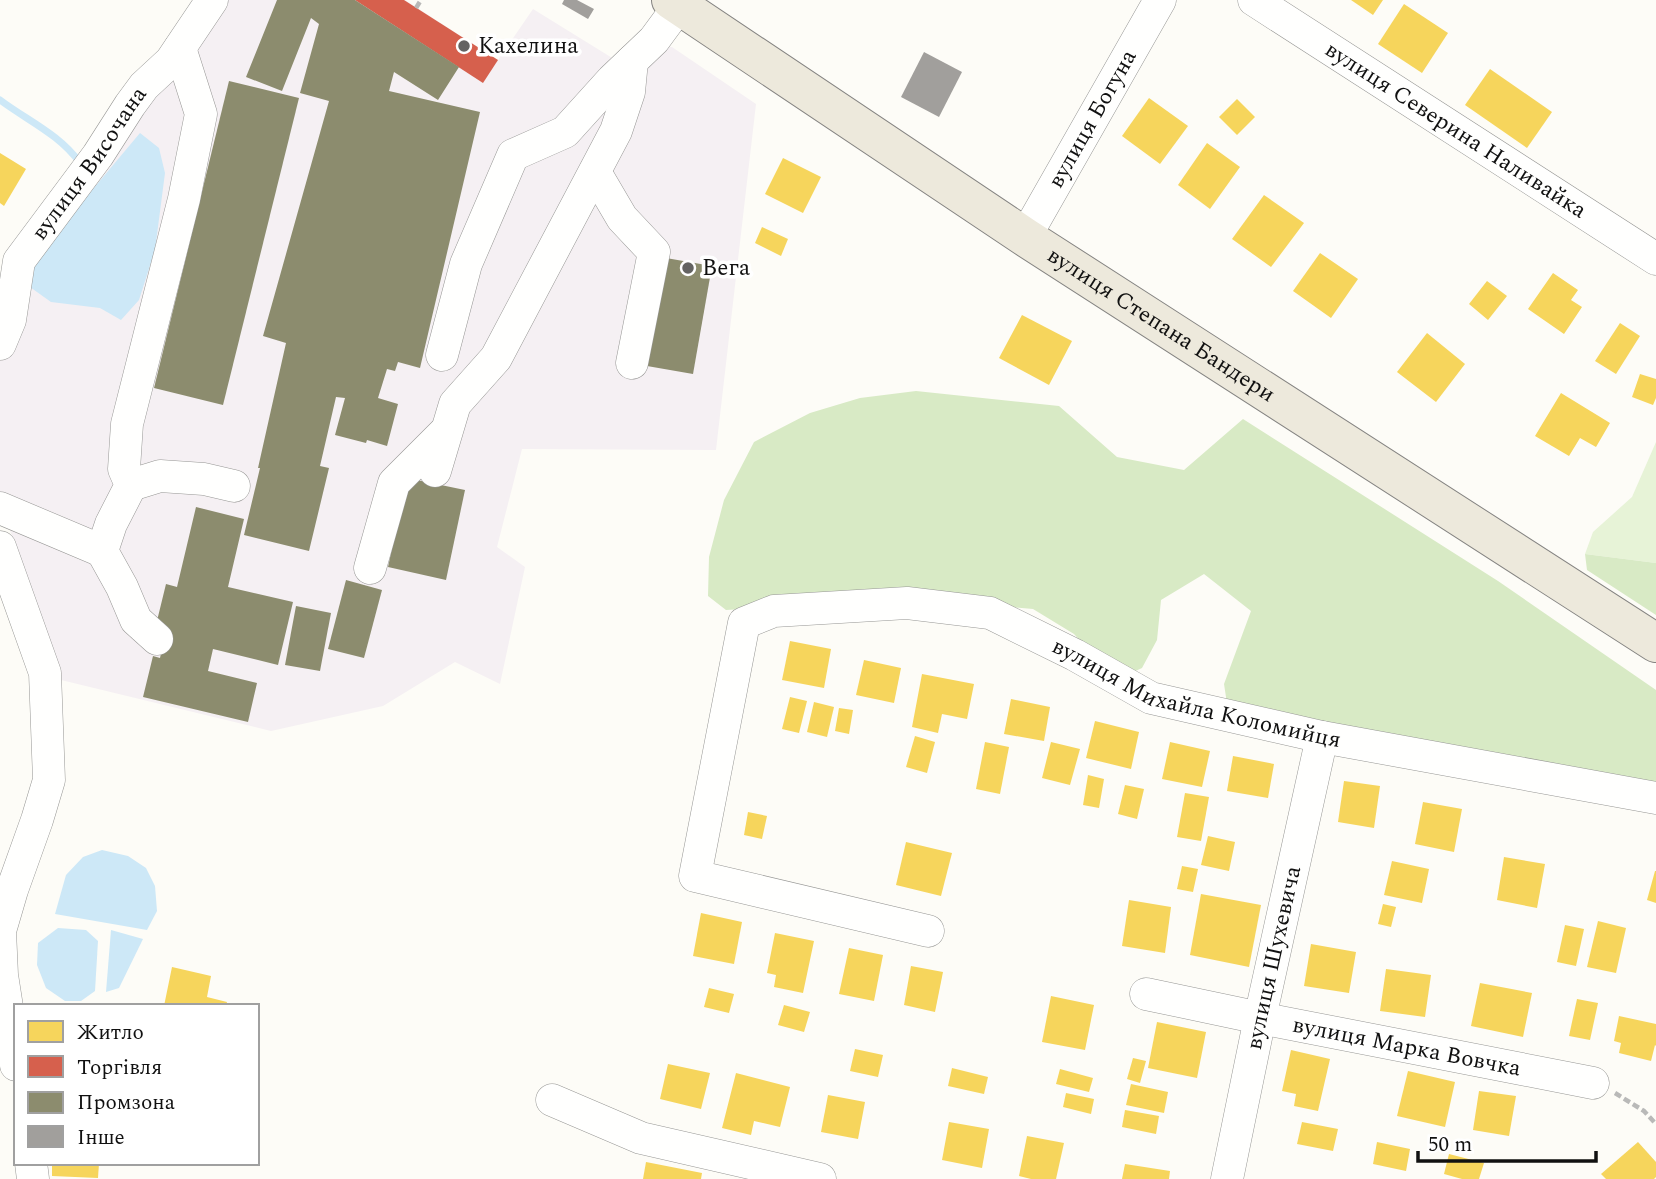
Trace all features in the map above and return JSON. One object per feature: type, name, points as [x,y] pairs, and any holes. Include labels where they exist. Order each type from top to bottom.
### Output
[{"type":"main road","name":"вулиця Степана Бандери","points":[[675,3],[1025,237],[1656,643]]},
{"type":"street","name":"вулиця Височана","points":[[0,344],[10,320],[19,261],[98,155],[130,104],[144,86],[171,61],[212,0]]},
{"type":"street","name":"вулиця Богуна","points":[[1025,237],[1160,0]]},
{"type":"street","name":"вулиця Северина Наливайка","points":[[1254,0],[1656,259]]},
{"type":"street","points":[[442,355],[466,264],[513,155],[565,132],[612,80],[654,40],[675,3]]},
{"type":"street","points":[[131,485],[124,469],[127,424],[184,199],[201,114],[180,48]]},
{"type":"street","points":[[435,471],[455,404],[496,358],[616,131],[629,92],[632,61]]},
{"type":"street","points":[[595,172],[622,218],[654,252],[632,363]]},
{"type":"street","points":[[370,568],[394,483],[448,429]]},
{"type":"street","points":[[102,551],[111,524],[131,485],[160,476],[204,479],[234,486]]},
{"type":"street","points":[[0,508],[102,551],[136,620],[157,639]]},
{"type":"street","points":[[0,547],[46,673],[49,780],[0,931],[2,975],[14,1052]]},
{"type":"street","name":"вулиця Михайла Коломийця","points":[[928,931],[695,876],[744,623],[774,611],[906,603],[990,613],[1075,655],[1151,698],[1322,737],[1656,798]]},
{"type":"street","name":"вулиця Шухевича","points":[[1227,1179],[1322,737]]},
{"type":"street","name":"вулиця Марка Вовчка","points":[[1146,994],[1593,1083]]},
{"type":"street","points":[[552,1100],[641,1138],[820,1179]]},
{"type":"path","points":[[416,8],[421,0]]},
{"type":"path","points":[[1593,1083],[1636,1105],[1656,1124]]},
{"type":"shaded area","points":[[194,0],[405,0],[498,60],[533,9],[622,64],[639,42],[672,47],[756,104],[716,450],[522,449],[497,547],[525,567],[500,684],[455,662],[383,706],[271,731],[61,680],[0,501],[0,315],[157,54]]},
{"type":"green space","points":[[916,391],[1059,406],[1117,457],[1184,470],[1243,419],[1498,581],[1656,690],[1656,792],[1228,710],[1224,684],[1251,611],[1204,574],[1161,600],[1157,640],[1142,668],[1116,680],[1074,634],[1033,609],[918,599],[726,610],[708,596],[709,557],[724,500],[754,442],[810,413],[860,398]]},
{"type":"green space","points":[[1656,442],[1656,563],[1585,554],[1593,532],[1632,497]]},
{"type":"green space","points":[[1585,554],[1656,563],[1656,615],[1587,570]]},
{"type":"water","points":[[140,133],[159,148],[165,173],[155,250],[139,300],[121,320],[100,308],[51,302],[30,287],[30,264]]},
{"type":"water","points":[[102,850],[128,856],[146,868],[155,886],[157,911],[147,930],[55,914],[66,875],[83,857]]},
{"type":"water","points":[[58,928],[86,930],[98,941],[95,991],[81,1001],[65,1001],[46,988],[37,965],[38,943]]},
{"type":"water","points":[[111,930],[143,939],[119,988],[106,992]]},
{"type":"building: Житло","points":[[1351,0],[1383,0],[1373,15]]},
{"type":"building: Житло","points":[[1404,4],[1448,33],[1422,73],[1378,44]]},
{"type":"building: Житло","points":[[1490,69],[1552,112],[1527,148],[1465,105]]},
{"type":"building: Житло","points":[[1149,98],[1188,126],[1160,164],[1122,136]]},
{"type":"building: Житло","points":[[1237,99],[1255,117],[1237,135],[1219,117]]},
{"type":"building: Житло","points":[[1207,143],[1240,167],[1210,209],[1178,185]]},
{"type":"building: Житло","points":[[0,153],[26,169],[4,206],[0,203]]},
{"type":"building: Житло","points":[[783,158],[821,177],[803,213],[765,194]]},
{"type":"building: Житло","points":[[1264,195],[1304,223],[1271,267],[1232,239]]},
{"type":"building: Житло","points":[[762,227],[788,239],[781,256],[755,243]]},
{"type":"building: Житло","points":[[1320,253],[1358,279],[1331,318],[1293,291]]},
{"type":"building: Житло","points":[[1553,273],[1578,290],[1571,300],[1582,307],[1564,334],[1528,309]]},
{"type":"building: Житло","points":[[1487,281],[1507,296],[1488,320],[1469,304]]},
{"type":"building: Житло","points":[[1022,315],[1072,341],[1049,385],[999,358]]},
{"type":"building: Житло","points":[[1620,323],[1640,336],[1616,374],[1595,361]]},
{"type":"building: Житло","points":[[1427,333],[1465,364],[1436,402],[1397,372]]},
{"type":"building: Житло","points":[[1640,374],[1656,379],[1656,398],[1653,405],[1632,397]]},
{"type":"building: Житло","points":[[1561,393],[1610,423],[1596,447],[1580,438],[1569,456],[1535,436]]},
{"type":"building: Житло","points":[[790,641],[831,649],[824,688],[782,680]]},
{"type":"building: Житло","points":[[864,660],[901,668],[894,703],[856,695]]},
{"type":"building: Житло","points":[[922,674],[974,684],[967,719],[942,714],[938,733],[912,727]]},
{"type":"building: Житло","points":[[790,697],[807,701],[799,733],[782,729]]},
{"type":"building: Житло","points":[[1011,699],[1050,707],[1044,741],[1004,734]]},
{"type":"building: Житло","points":[[814,702],[834,707],[827,737],[807,732]]},
{"type":"building: Житло","points":[[839,708],[853,710],[849,734],[835,731]]},
{"type":"building: Житло","points":[[1095,721],[1139,732],[1131,769],[1086,758]]},
{"type":"building: Житло","points":[[915,736],[935,742],[927,773],[906,767]]},
{"type":"building: Житло","points":[[985,742],[1009,747],[1000,794],[976,789]]},
{"type":"building: Житло","points":[[1051,742],[1080,749],[1070,785],[1042,778]]},
{"type":"building: Житло","points":[[1170,742],[1210,751],[1202,787],[1162,779]]},
{"type":"building: Житло","points":[[1233,756],[1274,764],[1268,798],[1227,791]]},
{"type":"building: Житло","points":[[1088,775],[1104,779],[1099,808],[1083,805]]},
{"type":"building: Житло","points":[[1344,781],[1380,786],[1374,828],[1338,822]]},
{"type":"building: Житло","points":[[1125,785],[1144,789],[1137,819],[1118,814]]},
{"type":"building: Житло","points":[[1185,793],[1209,797],[1201,841],[1177,837]]},
{"type":"building: Житло","points":[[1423,802],[1462,809],[1454,852],[1415,844]]},
{"type":"building: Житло","points":[[748,812],[767,816],[762,839],[744,835]]},
{"type":"building: Житло","points":[[1208,836],[1235,842],[1229,871],[1201,865]]},
{"type":"building: Житло","points":[[906,842],[952,853],[941,896],[896,885]]},
{"type":"building: Житло","points":[[1504,857],[1545,864],[1537,908],[1497,900]]},
{"type":"building: Житло","points":[[1392,861],[1429,869],[1422,903],[1384,895]]},
{"type":"building: Житло","points":[[1182,866],[1198,869],[1193,892],[1177,889]]},
{"type":"building: Житло","points":[[1656,871],[1656,903],[1647,900]]},
{"type":"building: Житло","points":[[1201,894],[1261,905],[1249,967],[1190,955]]},
{"type":"building: Житло","points":[[1129,900],[1171,907],[1165,953],[1122,946]]},
{"type":"building: Житло","points":[[1383,904],[1396,907],[1391,927],[1378,924]]},
{"type":"building: Житло","points":[[701,913],[742,922],[734,964],[693,956]]},
{"type":"building: Житло","points":[[1598,921],[1626,928],[1616,973],[1587,967]]},
{"type":"building: Житло","points":[[1565,925],[1584,929],[1576,966],[1557,962]]},
{"type":"building: Житло","points":[[775,933],[814,941],[803,993],[774,987],[776,975],[767,973]]},
{"type":"building: Житло","points":[[1311,944],[1356,952],[1349,993],[1304,986]]},
{"type":"building: Житло","points":[[849,948],[883,955],[874,1001],[839,994]]},
{"type":"building: Житло","points":[[911,966],[943,972],[935,1012],[904,1005]]},
{"type":"building: Житло","points":[[172,967],[211,976],[207,997],[227,1002],[226,1004],[164,1004]]},
{"type":"building: Житло","points":[[1386,969],[1431,975],[1425,1017],[1380,1011]]},
{"type":"building: Житло","points":[[1480,983],[1532,993],[1523,1037],[1471,1026]]},
{"type":"building: Житло","points":[[709,988],[734,994],[729,1013],[704,1007]]},
{"type":"building: Житло","points":[[1051,996],[1094,1005],[1085,1050],[1042,1042]]},
{"type":"building: Житло","points":[[1577,999],[1598,1003],[1590,1040],[1569,1036]]},
{"type":"building: Житло","points":[[784,1005],[810,1012],[804,1032],[778,1025]]},
{"type":"building: Житло","points":[[1619,1016],[1656,1024],[1656,1046],[1651,1061],[1619,1053],[1621,1043],[1614,1041]]},
{"type":"building: Житло","points":[[1157,1022],[1206,1032],[1197,1078],[1148,1068]]},
{"type":"building: Житло","points":[[855,1049],[883,1055],[878,1077],[850,1071]]},
{"type":"building: Житло","points":[[1291,1050],[1330,1059],[1318,1111],[1294,1106],[1296,1094],[1282,1091]]},
{"type":"building: Житло","points":[[1133,1058],[1146,1061],[1140,1083],[1127,1079]]},
{"type":"building: Житло","points":[[668,1064],[710,1073],[701,1109],[660,1099]]},
{"type":"building: Житло","points":[[952,1068],[988,1077],[984,1094],[948,1086]]},
{"type":"building: Житло","points":[[1060,1069],[1093,1078],[1089,1092],[1056,1084]]},
{"type":"building: Житло","points":[[1408,1071],[1455,1082],[1445,1127],[1397,1116]]},
{"type":"building: Житло","points":[[736,1073],[790,1087],[780,1127],[754,1121],[751,1135],[722,1128]]},
{"type":"building: Житло","points":[[1131,1084],[1168,1092],[1164,1113],[1126,1105]]},
{"type":"building: Житло","points":[[1479,1091],[1516,1096],[1509,1136],[1473,1130]]},
{"type":"building: Житло","points":[[1066,1093],[1094,1099],[1091,1114],[1063,1107]]},
{"type":"building: Житло","points":[[828,1095],[865,1102],[858,1139],[821,1132]]},
{"type":"building: Житло","points":[[1125,1110],[1159,1116],[1156,1134],[1122,1127]]},
{"type":"building: Житло","points":[[949,1122],[989,1129],[982,1168],[942,1160]]},
{"type":"building: Житло","points":[[1302,1122],[1338,1129],[1333,1151],[1297,1144]]},
{"type":"building: Житло","points":[[1027,1136],[1064,1143],[1056,1179],[1019,1176]]},
{"type":"building: Житло","points":[[1377,1142],[1410,1149],[1406,1171],[1373,1164]]},
{"type":"building: Житло","points":[[1638,1142],[1656,1162],[1654,1179],[1606,1179],[1601,1174]]},
{"type":"building: Житло","points":[[1449,1154],[1484,1163],[1479,1179],[1462,1179],[1444,1174]]},
{"type":"building: Житло","points":[[646,1162],[702,1173],[701,1179],[643,1179]]},
{"type":"building: Житло","points":[[1125,1164],[1170,1171],[1169,1179],[1122,1179]]},
{"type":"building: Житло","points":[[52,1165],[99,1165],[98,1178],[52,1176]]},
{"type":"building: Торгівля","points":[[355,0],[404,0],[498,60],[483,83]]},
{"type":"building: Промзона","points":[[277,0],[355,0],[459,67],[438,100],[394,72],[389,91],[480,112],[420,368],[398,362],[395,371],[387,369],[378,398],[398,404],[387,446],[335,435],[345,398],[336,397],[320,466],[329,468],[309,551],[244,535],[286,343],[263,336],[329,101],[300,93],[319,24],[311,18],[282,91],[246,77]]},
{"type":"building: Промзона","points":[[229,81],[299,98],[223,405],[154,388]]},
{"type":"building: Промзона","points":[[666,258],[712,266],[693,374],[647,366]]},
{"type":"building: Промзона","points":[[407,478],[465,490],[446,580],[388,567]]},
{"type":"building: Промзона","points":[[196,507],[244,519],[228,587],[293,602],[278,665],[213,649],[208,671],[257,683],[248,722],[143,697],[153,656],[160,658],[166,631],[155,629],[166,584],[177,587]]},
{"type":"building: Промзона","points":[[346,580],[382,590],[364,658],[328,649]]},
{"type":"building: Промзона","points":[[296,606],[331,613],[320,671],[285,665]]},
{"type":"building: Інше","points":[[564,0],[577,0],[594,9],[588,19],[562,4]]},
{"type":"building: Інше","points":[[924,52],[962,72],[939,117],[901,97]]},
{"type":"waterway","points":[[0,100],[53,136],[80,163]]},
{"type":"place","name":"Кахелина","points":[[464,46]]},
{"type":"place","name":"Вега","points":[[688,268]]}]
